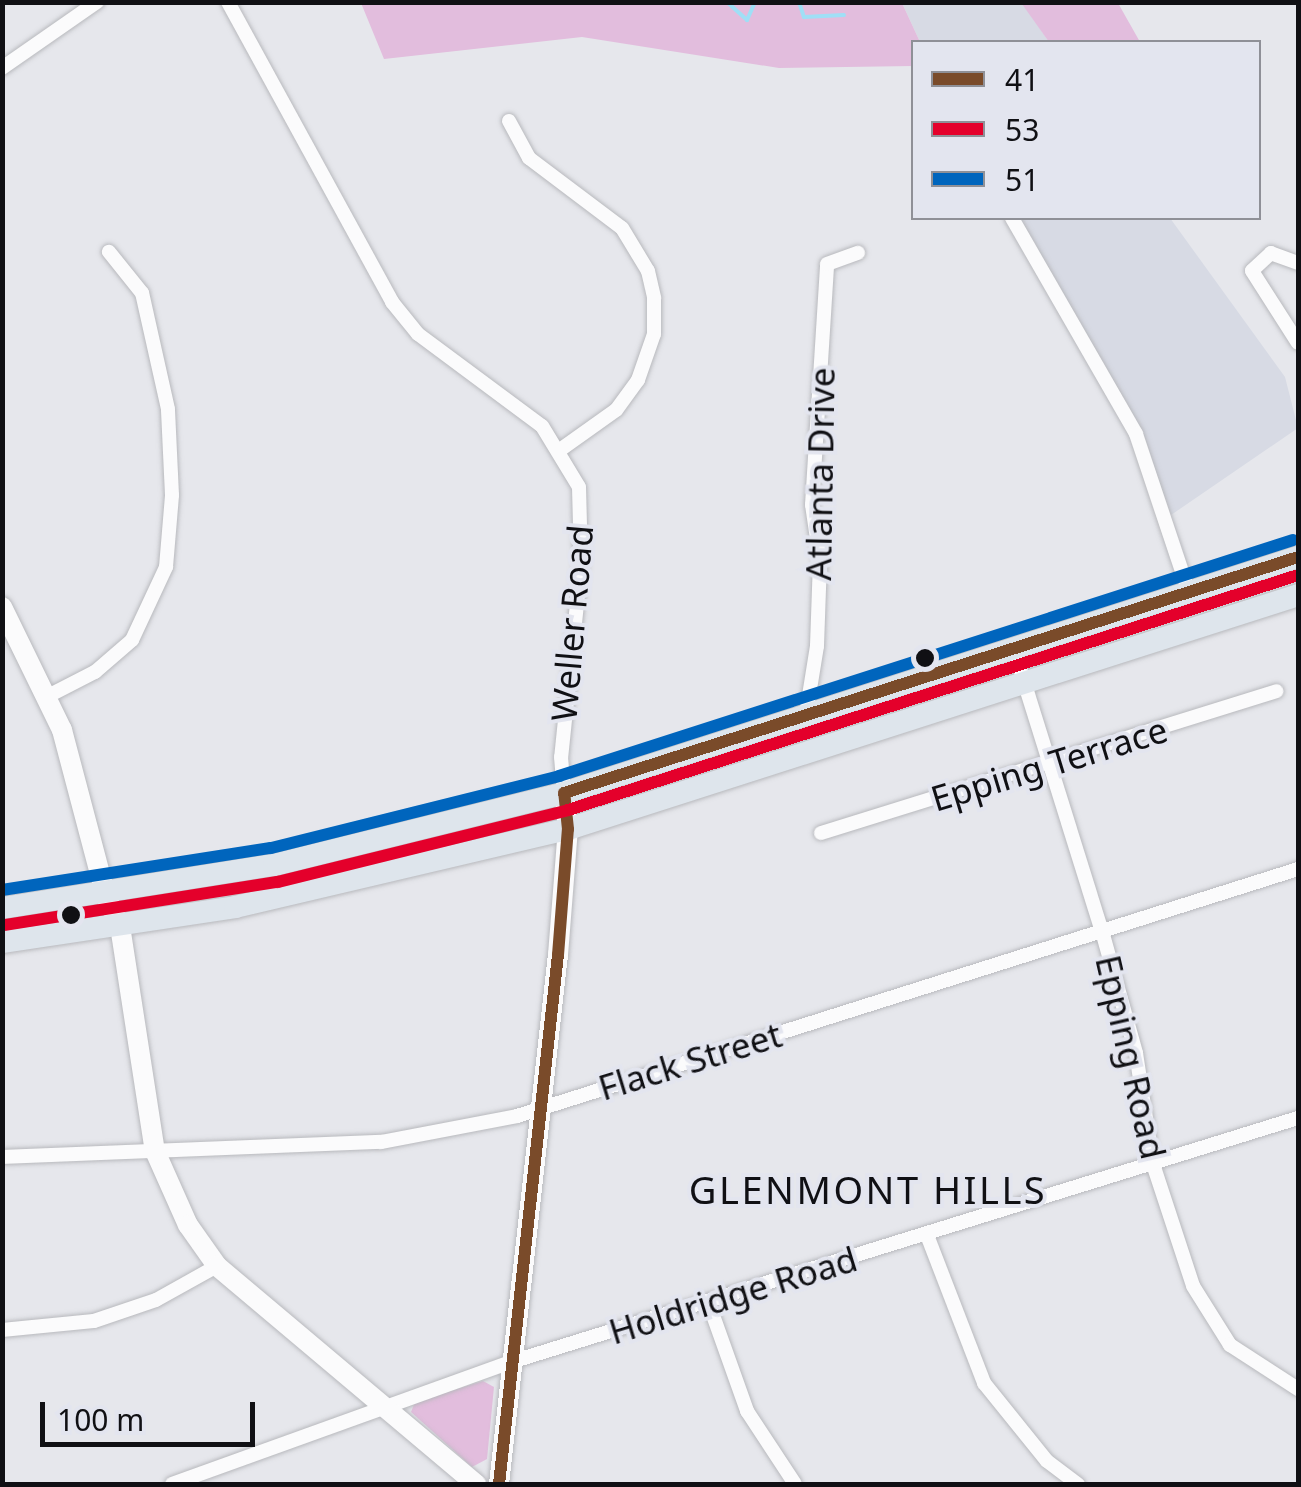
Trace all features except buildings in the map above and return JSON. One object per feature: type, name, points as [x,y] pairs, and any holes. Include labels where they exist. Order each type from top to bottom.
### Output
[{"type":"main road","points":[[2,908],[106,897],[274,866],[564,793],[1188,589],[1298,557]]},
{"type":"main road","points":[[2,942],[120,926],[396,873],[568,829],[1298,594]]},
{"type":"street","points":[[2,68],[97,2]]},
{"type":"street","name":"Weller Road","points":[[228,2],[392,302],[418,334],[518,403],[560,450],[578,487],[582,513],[560,756],[568,829],[499,1484]]},
{"type":"street","points":[[508,121],[530,158],[622,228],[648,271],[654,298],[654,334],[638,380],[616,410],[560,450]]},
{"type":"street","points":[[1013,220],[1136,434],[1188,589]]},
{"type":"street","points":[[48,696],[95,672],[132,640],[166,568],[172,495],[168,409],[142,293],[108,252]]},
{"type":"street","name":"Atlanta Drive","points":[[806,714],[817,646],[820,559],[812,506],[828,264],[858,252]]},
{"type":"street","points":[[1298,263],[1270,253],[1252,271],[1298,342]]},
{"type":"street","points":[[2,608],[48,696],[106,897],[120,926],[155,1151],[188,1225],[217,1266],[476,1484]]},
{"type":"street","name":"Epping Road","points":[[1013,646],[1136,1053],[1153,1164],[1204,1313],[1230,1345],[1298,1389]]},
{"type":"street","name":"Epping Terrace","points":[[821,833],[1276,691]]},
{"type":"street","name":"Flack Street","points":[[2,1157],[381,1142],[538,1108],[1298,869]]},
{"type":"street","name":"Holdridge Road","points":[[172,1484],[379,1406],[510,1362],[710,1304],[1298,1118]]},
{"type":"street","points":[[927,1235],[984,1383],[1047,1460],[1078,1484]]},
{"type":"street","points":[[2,1330],[94,1321],[156,1300],[217,1266]]},
{"type":"street","points":[[710,1304],[747,1410],[796,1484]]},
{"type":"shaded area","points":[[361,3],[902,3],[919,40],[911,40],[911,66],[779,68],[582,37],[384,59]]},
{"type":"shaded area","points":[[902,3],[1023,3],[1048,40],[919,40]]},
{"type":"shaded area","points":[[1118,3],[1139,40],[1048,40],[1022,4]]},
{"type":"shaded area","points":[[1020,220],[1171,220],[1285,377],[1298,428],[1171,515],[1134,417]]},
{"type":"shaded area","points":[[483,1381],[494,1387],[487,1459],[472,1467],[411,1412],[415,1402]]},
{"type":"waterway","points":[[727,2],[747,20],[755,2]]},
{"type":"waterway","points":[[799,2],[804,17],[844,15]]},
{"type":"transit line","name":"51","points":[[2,890],[271,848],[559,776],[1293,540]]},
{"type":"transit line","name":"41","points":[[564,793],[1298,557]]},
{"type":"transit line","name":"53","points":[[5,925],[278,882],[568,810],[1298,575]]},
{"type":"transit line","name":"41","points":[[499,1484],[558,955],[568,829],[564,793]]},
{"type":"district","name":"GLENMONT HILLS","points":[[868,1190]]}]
